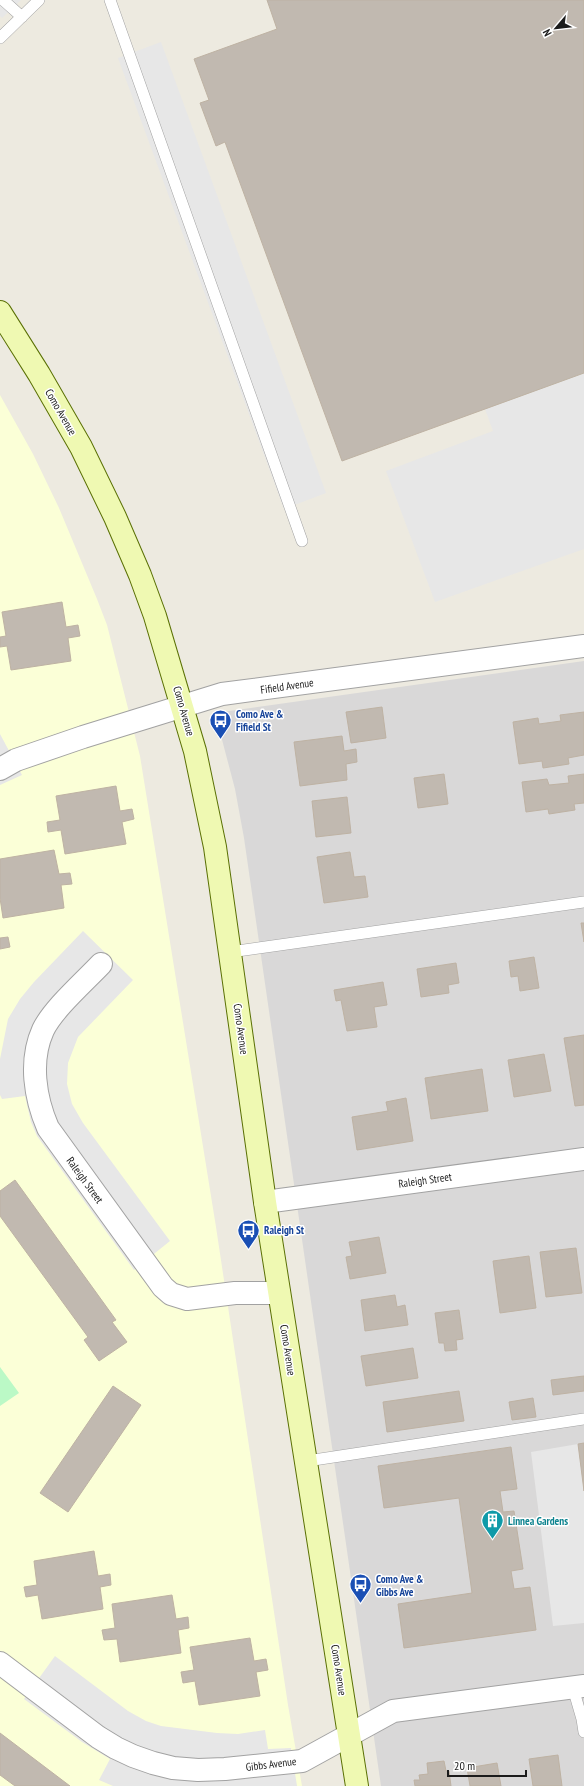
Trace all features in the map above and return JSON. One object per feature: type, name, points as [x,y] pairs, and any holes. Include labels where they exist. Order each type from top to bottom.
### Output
[{"type":"main road","name":"Como Avenue","points":[[0,312],[39,374],[81,447],[115,517],[140,575],[155,616],[183,706],[206,799],[230,952],[279,1294],[307,1461],[357,1786]]},
{"type":"street","name":"Fifield Avenue","points":[[0,769],[16,760],[83,737],[222,694],[584,646]]},
{"type":"street","name":"Raleigh Street","points":[[101,964],[53,1016],[43,1030],[39,1044],[35,1075],[38,1104],[48,1128],[163,1287],[171,1294],[187,1299],[235,1293],[279,1294]]},
{"type":"street","name":"Raleigh Street","points":[[265,1202],[584,1159]]},
{"type":"street","name":"Gibbs Avenue","points":[[0,1663],[98,1737],[133,1756],[173,1768],[198,1770],[225,1770],[302,1761],[393,1710],[579,1687]]},
{"type":"lane","points":[[3,0],[22,17]]},
{"type":"lane","points":[[0,38],[39,0]]},
{"type":"lane","points":[[110,0],[302,541]]},
{"type":"lane","points":[[230,952],[584,902]]},
{"type":"lane","points":[[307,1461],[584,1419]]},
{"type":"lane","points":[[579,1687],[584,1732]]},
{"type":"shaded area","points":[[0,0],[21,0],[2,18],[0,16]]},
{"type":"shaded area","points":[[161,42],[326,493],[284,509],[118,58]]},
{"type":"shaded area","points":[[584,373],[584,549],[435,602],[386,471],[493,431],[485,409]]},
{"type":"shaded area","points":[[0,395],[33,454],[59,508],[97,599],[107,625],[140,756],[216,1227],[288,1705],[302,1786],[0,1786]]},
{"type":"shaded area","points":[[584,661],[584,1786],[381,1786],[244,838],[235,789],[215,713]]},
{"type":"shaded area","points":[[0,734],[22,775],[0,785]]},
{"type":"shaded area","points":[[83,931],[133,980],[78,1037],[68,1063],[67,1084],[72,1104],[83,1123],[170,1241],[134,1270],[37,1136],[31,1122],[25,1096],[2,1099],[0,1095],[0,1059],[8,1019],[20,999],[34,982]]},
{"type":"shaded area","points":[[578,1444],[584,1491],[584,1623],[553,1626],[531,1452]]},
{"type":"shaded area","points":[[55,1656],[128,1711],[146,1721],[161,1726],[217,1733],[238,1734],[265,1730],[268,1749],[291,1748],[297,1786],[113,1786],[99,1780],[110,1759],[82,1742],[24,1699]]},
{"type":"green space","points":[[0,1367],[19,1393],[0,1406]]},
{"type":"building","points":[[267,0],[584,0],[584,373],[342,461],[225,142],[216,146],[200,103],[209,100],[194,59],[277,29]]},
{"type":"building","points":[[62,602],[66,627],[78,625],[80,636],[68,638],[71,661],[11,670],[7,646],[0,647],[0,637],[6,636],[2,612]]},
{"type":"building","points":[[382,707],[386,738],[351,743],[346,712]]},
{"type":"building","points":[[584,712],[584,755],[568,758],[569,764],[543,768],[542,761],[519,764],[513,722],[538,718],[539,724],[561,721],[560,715]]},
{"type":"building","points":[[342,736],[344,751],[356,749],[357,762],[346,764],[347,780],[300,786],[294,742]]},
{"type":"building","points":[[444,774],[448,804],[418,808],[414,778]]},
{"type":"building","points":[[584,774],[584,803],[574,804],[575,810],[549,814],[548,809],[526,812],[522,782],[547,779],[549,785],[569,783],[568,776]]},
{"type":"building","points":[[116,786],[120,811],[132,809],[134,819],[122,822],[126,844],[65,854],[61,830],[48,832],[47,822],[60,820],[56,796]]},
{"type":"building","points":[[347,797],[351,833],[316,837],[312,801]]},
{"type":"building","points":[[54,850],[59,874],[70,873],[72,884],[61,885],[64,908],[3,918],[0,898],[0,859]]},
{"type":"building","points":[[350,852],[354,877],[365,876],[368,897],[324,903],[317,857]]},
{"type":"building","points":[[581,923],[584,923],[584,942]]},
{"type":"building","points":[[8,937],[10,947],[0,949],[0,938]]},
{"type":"building","points":[[534,957],[539,988],[520,991],[518,976],[511,977],[509,961]]},
{"type":"building","points":[[456,963],[459,983],[448,985],[449,993],[421,997],[417,969]]},
{"type":"building","points":[[383,982],[387,1005],[374,1007],[377,1027],[347,1031],[341,1000],[336,1001],[334,990]]},
{"type":"building","points":[[584,1035],[584,1105],[575,1106],[564,1038]]},
{"type":"building","points":[[544,1054],[551,1091],[514,1097],[508,1060]]},
{"type":"building","points":[[482,1069],[488,1111],[431,1119],[425,1078]]},
{"type":"building","points":[[406,1098],[413,1141],[357,1150],[352,1117],[388,1111],[386,1102]]},
{"type":"building","points":[[15,1180],[116,1320],[112,1322],[127,1342],[99,1361],[84,1340],[88,1337],[0,1216],[0,1191]]},
{"type":"building","points":[[379,1237],[386,1273],[350,1279],[346,1257],[352,1256],[349,1242]]},
{"type":"building","points":[[576,1248],[582,1293],[546,1297],[540,1252]]},
{"type":"building","points":[[529,1256],[536,1308],[500,1313],[493,1261]]},
{"type":"building","points":[[395,1295],[397,1307],[405,1305],[408,1325],[365,1331],[361,1300]]},
{"type":"building","points":[[459,1310],[463,1339],[456,1340],[457,1350],[445,1351],[444,1343],[439,1343],[435,1313]]},
{"type":"building","points":[[413,1348],[418,1378],[366,1386],[361,1356]]},
{"type":"building","points":[[584,1376],[584,1391],[553,1395],[551,1380]]},
{"type":"building","points":[[113,1386],[141,1405],[68,1512],[40,1493]]},
{"type":"building","points":[[459,1391],[464,1421],[387,1432],[383,1402]]},
{"type":"building","points":[[533,1398],[536,1417],[512,1420],[509,1402]]},
{"type":"building","points":[[584,1443],[584,1491],[578,1444]]},
{"type":"building","name":"Linnea Gardens","points":[[511,1447],[517,1489],[500,1491],[503,1512],[514,1511],[523,1569],[511,1571],[514,1589],[530,1587],[536,1630],[404,1648],[398,1604],[472,1593],[459,1498],[384,1508],[378,1466]]},
{"type":"building","points":[[94,1551],[98,1576],[110,1574],[111,1585],[100,1587],[103,1609],[42,1619],[38,1595],[26,1597],[24,1587],[37,1585],[34,1561]]},
{"type":"building","points":[[172,1595],[176,1619],[188,1617],[189,1628],[178,1630],[181,1653],[120,1662],[117,1639],[104,1640],[102,1630],[115,1628],[112,1604]]},
{"type":"building","points":[[250,1638],[254,1661],[266,1659],[268,1670],[256,1672],[260,1696],[199,1705],[195,1681],[183,1683],[181,1672],[194,1670],[190,1647]]},
{"type":"building","points":[[0,1733],[70,1786],[15,1786],[0,1775]]},
{"type":"building","points":[[558,1755],[562,1786],[533,1786],[529,1759]]},
{"type":"building","points":[[444,1761],[446,1771],[449,1771],[451,1786],[415,1786],[414,1780],[420,1780],[419,1775],[428,1774],[427,1763]]},
{"type":"building","points":[[497,1763],[501,1786],[470,1786],[467,1768]]},
{"type":"place","name":"Como Ave & Fifield St","points":[[221,740]]},
{"type":"place","name":"Raleigh St","points":[[249,1250]]},
{"type":"place","name":"Linnea Gardens","points":[[492,1540]]},
{"type":"place","name":"Como Ave & Gibbs Ave","points":[[361,1604]]}]
